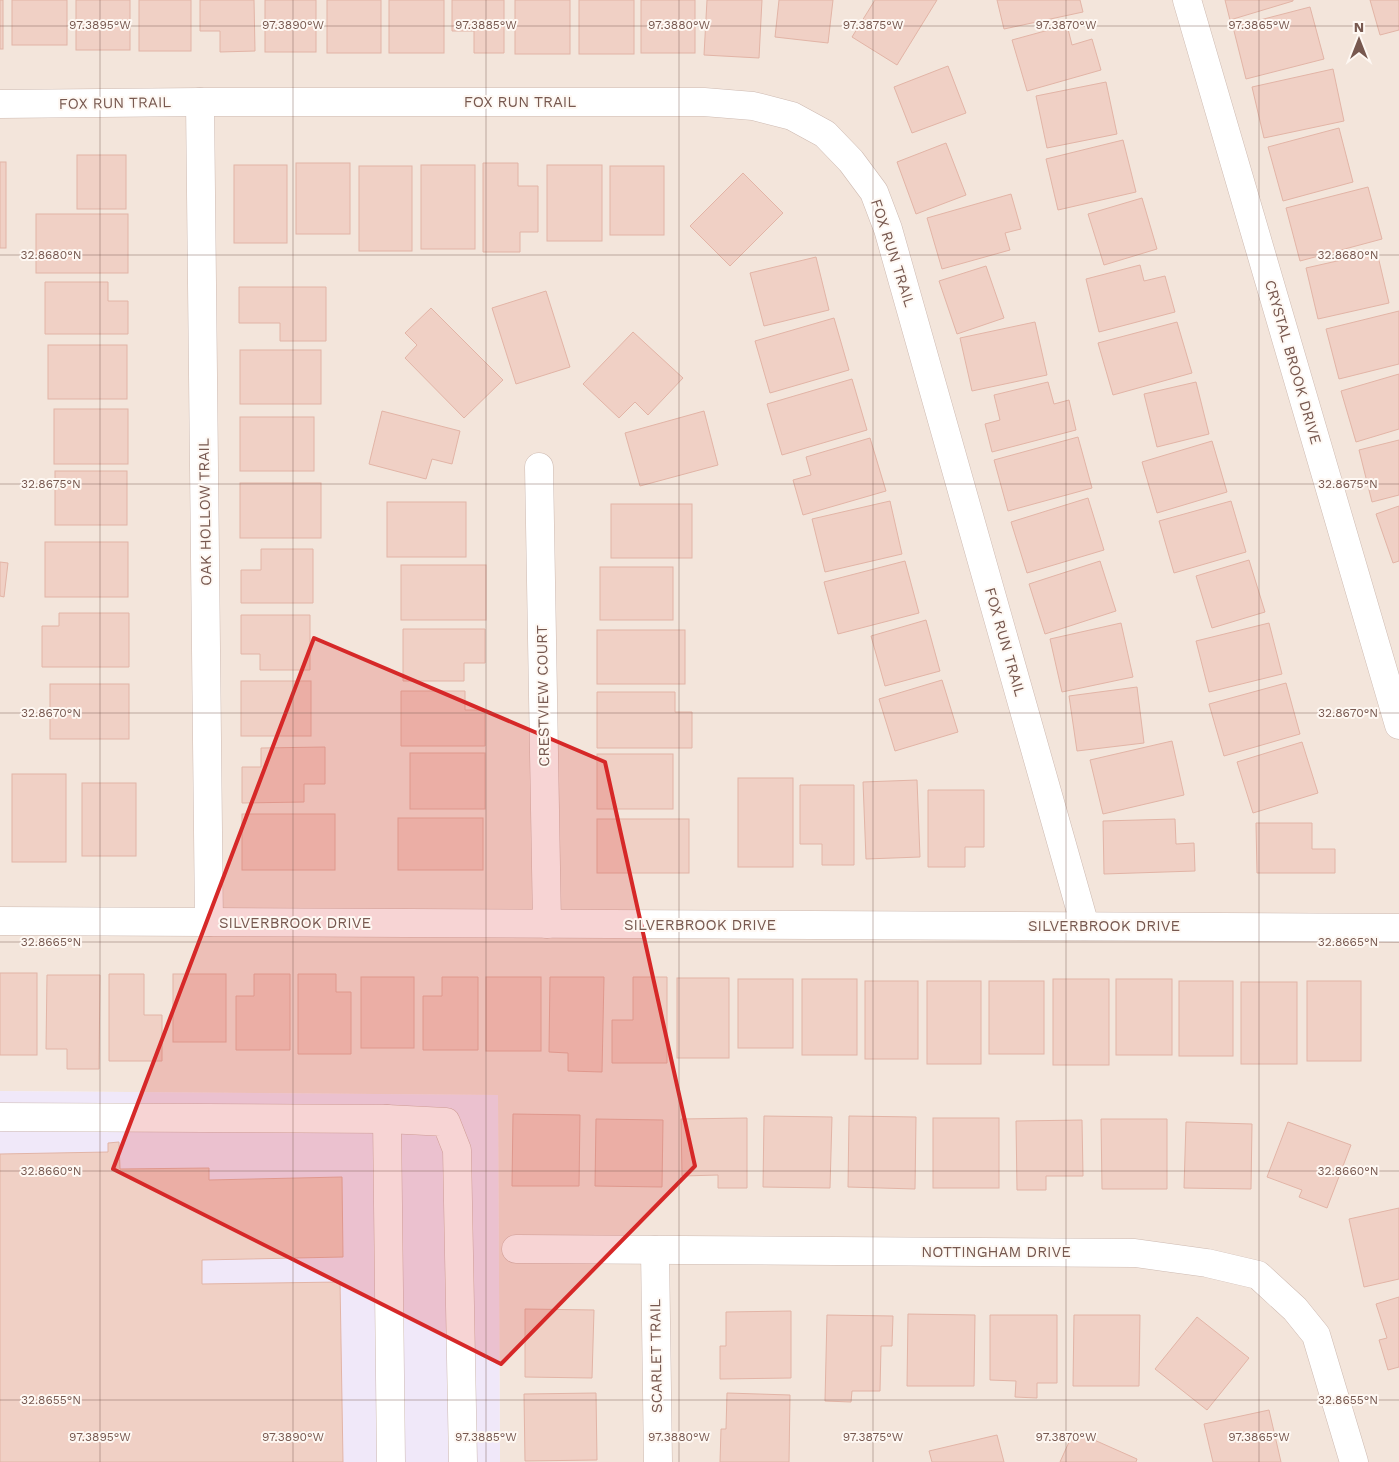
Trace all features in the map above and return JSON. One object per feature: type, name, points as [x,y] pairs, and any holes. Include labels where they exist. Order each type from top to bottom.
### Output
[{"type":"street","name":"CRYSTAL BROOK DRIVE","points":[[1187,0],[1399,725]]},
{"type":"street","name":"OAK HOLLOW TRAIL","points":[[200,102],[209,922]]},
{"type":"street","name":"FOX RUN TRAIL","points":[[0,104],[704,102],[753,106],[792,116],[825,134],[851,161],[874,192],[888,229],[1085,926]]},
{"type":"street","name":"CRESTVIEW COURT","points":[[539,467],[547,924]]},
{"type":"street","name":"SILVERBROOK DRIVE","points":[[0,922],[1399,928]]},
{"type":"street","points":[[0,1118],[387,1119],[446,1122],[458,1150],[463,1462]]},
{"type":"street","points":[[387,1119],[391,1462]]},
{"type":"street","name":"NOTTINGHAM DRIVE","points":[[516,1250],[1135,1253],[1207,1263],[1258,1275],[1295,1310],[1316,1335],[1354,1462]]},
{"type":"street","name":"SCARLET TRAIL","points":[[655,1250],[658,1462]]},
{"type":"highlighted area","points":[[314,638],[605,762],[695,1166],[501,1364],[113,1169]]},
{"type":"shaded area","points":[[0,0],[1399,0],[1399,1462],[500,1462],[498,1095],[0,1091]]},
{"type":"shaded area","points":[[0,1091],[498,1095],[500,1462],[0,1462]]},
{"type":"building","points":[[0,0],[3,0],[3,49],[0,49]]},
{"type":"building","points":[[12,0],[67,0],[67,45],[12,45]]},
{"type":"building","points":[[76,0],[130,0],[130,50],[76,50]]},
{"type":"building","points":[[139,0],[191,0],[191,51],[139,51]]},
{"type":"building","points":[[200,0],[254,0],[255,51],[220,52],[220,31],[200,31]]},
{"type":"building","points":[[265,0],[316,0],[316,52],[265,52]]},
{"type":"building","points":[[327,0],[381,0],[381,53],[327,53]]},
{"type":"building","points":[[389,0],[444,0],[444,53],[389,53]]},
{"type":"building","points":[[452,0],[504,0],[504,53],[474,53],[474,31],[452,31]]},
{"type":"building","points":[[515,0],[570,0],[570,54],[515,54]]},
{"type":"building","points":[[579,0],[634,0],[634,54],[579,54]]},
{"type":"building","points":[[641,0],[695,0],[695,53],[641,53]]},
{"type":"building","points":[[707,0],[762,0],[759,58],[704,55]]},
{"type":"building","points":[[779,0],[833,0],[828,43],[775,37]]},
{"type":"building","points":[[875,0],[937,0],[897,65],[852,37]]},
{"type":"building","points":[[997,0],[1080,0],[1083,12],[1004,29]]},
{"type":"building","points":[[1225,0],[1293,0],[1293,1],[1230,20]]},
{"type":"building","points":[[1370,0],[1399,0],[1399,30],[1380,35]]},
{"type":"building","points":[[1310,7],[1324,59],[1246,79],[1233,27]]},
{"type":"building","points":[[1067,25],[1072,45],[1092,39],[1101,70],[1027,91],[1012,40]]},
{"type":"building","points":[[948,66],[966,113],[912,133],[894,87]]},
{"type":"building","points":[[1333,69],[1344,121],[1264,138],[1252,87]]},
{"type":"building","points":[[1106,82],[1117,134],[1047,148],[1036,96]]},
{"type":"building","points":[[1339,128],[1353,182],[1283,201],[1268,147]]},
{"type":"building","points":[[1123,140],[1136,192],[1058,210],[1046,159]]},
{"type":"building","points":[[946,143],[966,195],[916,214],[897,162]]},
{"type":"building","points":[[77,155],[126,155],[126,209],[77,209]]},
{"type":"building","points":[[0,162],[6,162],[6,248],[0,248]]},
{"type":"building","points":[[296,163],[350,163],[350,234],[296,234]]},
{"type":"building","points":[[483,163],[518,163],[518,186],[538,186],[538,232],[520,232],[520,252],[483,252]]},
{"type":"building","points":[[234,165],[287,165],[287,243],[234,243]]},
{"type":"building","points":[[421,165],[475,165],[475,249],[421,249]]},
{"type":"building","points":[[547,165],[602,165],[602,241],[547,241]]},
{"type":"building","points":[[359,166],[412,166],[412,251],[359,251]]},
{"type":"building","points":[[610,166],[664,166],[664,235],[610,235]]},
{"type":"building","points":[[743,173],[783,213],[730,266],[690,226]]},
{"type":"building","points":[[1368,187],[1382,239],[1300,261],[1286,208]]},
{"type":"building","points":[[1011,194],[1021,229],[1005,233],[1010,250],[942,269],[927,218]]},
{"type":"building","points":[[1142,198],[1157,249],[1104,265],[1088,214]]},
{"type":"building","points":[[36,214],[128,214],[128,273],[36,273]]},
{"type":"building","points":[[1377,252],[1389,303],[1318,319],[1306,268]]},
{"type":"building","points":[[816,257],[829,310],[764,326],[750,273]]},
{"type":"building","points":[[1140,265],[1144,281],[1165,276],[1175,312],[1099,332],[1086,279]]},
{"type":"building","points":[[986,266],[1004,318],[957,334],[939,281]]},
{"type":"building","points":[[45,282],[108,282],[108,301],[128,301],[128,334],[45,334]]},
{"type":"building","points":[[239,287],[326,287],[326,341],[280,341],[280,323],[239,323]]},
{"type":"building","points":[[546,291],[570,367],[516,384],[492,308]]},
{"type":"building","points":[[431,308],[503,380],[464,418],[405,358],[417,345],[405,333]]},
{"type":"building","points":[[1399,311],[1399,364],[1339,379],[1326,329]]},
{"type":"building","points":[[834,318],[849,370],[770,393],[755,341]]},
{"type":"building","points":[[1035,322],[1047,375],[972,391],[960,338]]},
{"type":"building","points":[[1177,322],[1192,373],[1113,395],[1098,343]]},
{"type":"building","points":[[633,332],[683,378],[648,415],[635,402],[619,418],[583,384]]},
{"type":"building","points":[[48,345],[127,345],[127,399],[48,399]]},
{"type":"building","points":[[240,350],[321,350],[321,404],[240,404]]},
{"type":"building","points":[[1399,374],[1399,429],[1356,442],[1341,391]]},
{"type":"building","points":[[852,379],[867,430],[782,455],[767,404]]},
{"type":"building","points":[[1048,382],[1054,404],[1069,400],[1076,430],[992,452],[985,424],[1000,420],[994,395]]},
{"type":"building","points":[[1196,382],[1209,434],[1157,447],[1144,394]]},
{"type":"building","points":[[54,409],[128,409],[128,464],[54,464]]},
{"type":"building","points":[[382,411],[460,431],[452,464],[432,459],[426,479],[369,464]]},
{"type":"building","points":[[704,411],[718,465],[640,486],[625,433]]},
{"type":"building","points":[[240,417],[314,417],[314,471],[240,471]]},
{"type":"building","points":[[1078,437],[1092,488],[1008,511],[994,460]]},
{"type":"building","points":[[870,438],[886,491],[803,515],[793,480],[811,475],[806,457]]},
{"type":"building","points":[[1399,440],[1399,495],[1372,502],[1359,450]]},
{"type":"building","points":[[1212,441],[1227,492],[1157,513],[1142,462]]},
{"type":"building","points":[[55,471],[127,471],[127,525],[55,525]]},
{"type":"building","points":[[240,483],[321,483],[321,538],[240,538]]},
{"type":"building","points":[[1088,498],[1104,550],[1027,573],[1011,522]]},
{"type":"building","points":[[890,501],[902,554],[825,572],[812,519]]},
{"type":"building","points":[[1231,501],[1246,552],[1174,573],[1159,521]]},
{"type":"building","points":[[387,502],[466,502],[466,557],[387,557]]},
{"type":"building","points":[[611,504],[692,504],[692,558],[611,558]]},
{"type":"building","points":[[1399,506],[1399,561],[1393,563],[1376,514]]},
{"type":"building","points":[[45,542],[128,542],[128,597],[45,597]]},
{"type":"building","points":[[261,549],[313,549],[313,603],[241,603],[241,570],[261,570]]},
{"type":"building","points":[[1249,560],[1265,612],[1212,628],[1196,576]]},
{"type":"building","points":[[905,561],[919,613],[838,634],[824,582]]},
{"type":"building","points":[[1100,561],[1116,611],[1045,634],[1029,584]]},
{"type":"building","points":[[0,562],[8,563],[4,597],[0,596]]},
{"type":"building","points":[[401,565],[486,565],[486,620],[401,620]]},
{"type":"building","points":[[600,567],[673,567],[673,620],[600,620]]},
{"type":"building","points":[[59,613],[129,613],[129,667],[42,667],[42,626],[59,626]]},
{"type":"building","points":[[241,615],[310,615],[310,670],[260,670],[260,654],[241,654]]},
{"type":"building","points":[[926,620],[940,671],[885,686],[871,636]]},
{"type":"building","points":[[1121,623],[1133,677],[1062,692],[1050,639]]},
{"type":"building","points":[[1269,623],[1282,674],[1209,692],[1196,641]]},
{"type":"building","points":[[403,629],[485,629],[485,663],[464,663],[464,681],[403,681]]},
{"type":"building","points":[[597,630],[685,630],[685,684],[597,684]]},
{"type":"building","points":[[942,680],[958,732],[895,751],[879,699]]},
{"type":"building","points":[[241,681],[311,681],[311,736],[241,736]]},
{"type":"building","points":[[1286,683],[1300,734],[1224,756],[1209,704]]},
{"type":"building","points":[[50,684],[129,684],[129,739],[50,739]]},
{"type":"building","points":[[1137,687],[1144,743],[1077,751],[1069,696]]},
{"type":"building","points":[[401,691],[465,691],[465,710],[485,710],[485,746],[401,746]]},
{"type":"building","points":[[597,692],[675,692],[675,712],[692,712],[692,748],[597,748]]},
{"type":"building","points":[[1172,741],[1184,795],[1103,814],[1090,760]]},
{"type":"building","points":[[1302,742],[1318,793],[1253,813],[1237,762]]},
{"type":"building","points":[[325,747],[325,784],[304,784],[304,802],[242,803],[242,767],[261,767],[261,748]]},
{"type":"building","points":[[410,753],[485,753],[485,809],[410,809]]},
{"type":"building","points":[[597,754],[673,754],[673,809],[597,809]]},
{"type":"building","points":[[12,774],[66,774],[66,862],[12,862]]},
{"type":"building","points":[[738,778],[793,778],[793,867],[738,867]]},
{"type":"building","points":[[917,780],[920,857],[866,859],[863,782]]},
{"type":"building","points":[[82,783],[136,783],[136,856],[82,856]]},
{"type":"building","points":[[800,785],[854,785],[854,865],[822,865],[822,844],[800,844]]},
{"type":"building","points":[[928,790],[984,790],[984,847],[965,847],[965,867],[928,867]]},
{"type":"building","points":[[242,814],[335,814],[335,870],[242,870]]},
{"type":"building","points":[[398,818],[483,818],[483,870],[398,870]]},
{"type":"building","points":[[597,819],[689,819],[689,873],[597,873]]},
{"type":"building","points":[[1175,819],[1176,844],[1194,843],[1195,871],[1104,874],[1103,821]]},
{"type":"building","points":[[1256,823],[1312,823],[1312,849],[1335,849],[1335,873],[1257,873]]},
{"type":"building","points":[[0,973],[37,973],[37,1055],[0,1055]]},
{"type":"building","points":[[109,974],[144,974],[144,1015],[162,1015],[162,1061],[109,1061]]},
{"type":"building","points":[[173,974],[226,974],[226,1042],[173,1042]]},
{"type":"building","points":[[254,974],[290,974],[290,1050],[236,1050],[236,996],[254,996]]},
{"type":"building","points":[[298,974],[336,974],[336,992],[351,992],[351,1054],[298,1054]]},
{"type":"building","points":[[47,975],[100,975],[99,1069],[67,1069],[67,1049],[46,1049]]},
{"type":"building","points":[[361,977],[414,977],[414,1048],[361,1048]]},
{"type":"building","points":[[442,977],[478,977],[478,1050],[423,1050],[423,996],[442,996]]},
{"type":"building","points":[[486,977],[541,977],[541,1051],[486,1051]]},
{"type":"building","points":[[550,977],[604,977],[602,1072],[568,1071],[568,1053],[549,1052]]},
{"type":"building","points":[[633,977],[667,977],[667,1063],[612,1063],[612,1020],[633,1020]]},
{"type":"building","points":[[677,978],[729,978],[729,1058],[677,1058]]},
{"type":"building","points":[[738,979],[793,979],[793,1048],[738,1048]]},
{"type":"building","points":[[802,979],[857,979],[857,1055],[802,1055]]},
{"type":"building","points":[[1053,979],[1109,979],[1109,1065],[1053,1065]]},
{"type":"building","points":[[1116,979],[1172,979],[1172,1055],[1116,1055]]},
{"type":"building","points":[[865,981],[918,981],[918,1059],[865,1059]]},
{"type":"building","points":[[927,981],[981,981],[981,1064],[927,1064]]},
{"type":"building","points":[[989,981],[1044,981],[1044,1054],[989,1054]]},
{"type":"building","points":[[1179,981],[1233,981],[1233,1056],[1179,1056]]},
{"type":"building","points":[[1307,981],[1361,981],[1361,1061],[1307,1061]]},
{"type":"building","points":[[1241,982],[1297,982],[1297,1064],[1241,1064]]},
{"type":"building","points":[[513,1114],[580,1115],[579,1186],[512,1186]]},
{"type":"building","points":[[764,1116],[832,1117],[830,1188],[763,1187]]},
{"type":"building","points":[[849,1116],[916,1117],[915,1189],[848,1187]]},
{"type":"building","points":[[747,1118],[747,1188],[718,1188],[718,1175],[682,1176],[681,1119]]},
{"type":"building","points":[[933,1118],[999,1118],[999,1188],[933,1188]]},
{"type":"building","points":[[596,1119],[663,1120],[662,1187],[595,1186]]},
{"type":"building","points":[[1101,1119],[1167,1119],[1167,1189],[1102,1189]]},
{"type":"building","points":[[1082,1120],[1083,1176],[1046,1176],[1046,1190],[1017,1190],[1016,1121]]},
{"type":"building","points":[[1186,1122],[1252,1124],[1251,1189],[1184,1188]]},
{"type":"building","points":[[1288,1122],[1351,1145],[1327,1208],[1299,1197],[1302,1190],[1267,1177]]},
{"type":"building","points":[[119,1142],[120,1169],[209,1168],[209,1180],[342,1177],[343,1257],[202,1260],[202,1284],[340,1282],[343,1462],[0,1462],[0,1154],[108,1152],[108,1143]]},
{"type":"building","points":[[1399,1208],[1399,1279],[1364,1287],[1349,1219]]},
{"type":"building","points":[[1399,1297],[1399,1367],[1388,1370],[1379,1340],[1387,1338],[1376,1304]]},
{"type":"building","points":[[525,1309],[594,1310],[592,1378],[525,1377]]},
{"type":"building","points":[[791,1311],[791,1378],[720,1379],[720,1346],[726,1346],[726,1312]]},
{"type":"building","points":[[908,1314],[975,1315],[974,1386],[907,1386]]},
{"type":"building","points":[[827,1315],[893,1316],[892,1346],[881,1346],[880,1391],[852,1391],[851,1402],[825,1401]]},
{"type":"building","points":[[990,1315],[1057,1315],[1057,1383],[1037,1383],[1037,1398],[1015,1397],[1016,1381],[990,1380]]},
{"type":"building","points":[[1074,1315],[1140,1315],[1139,1386],[1073,1386]]},
{"type":"building","points":[[1197,1317],[1249,1358],[1207,1410],[1155,1369]]},
{"type":"building","points":[[596,1393],[597,1460],[525,1461],[524,1394]]},
{"type":"building","points":[[727,1393],[790,1395],[789,1462],[720,1462],[721,1429],[726,1429]]},
{"type":"building","points":[[1269,1410],[1281,1462],[1213,1462],[1204,1424]]},
{"type":"building","points":[[1074,1431],[1137,1459],[1136,1462],[1060,1462]]},
{"type":"building","points":[[997,1435],[1004,1462],[932,1462],[929,1451]]}]
